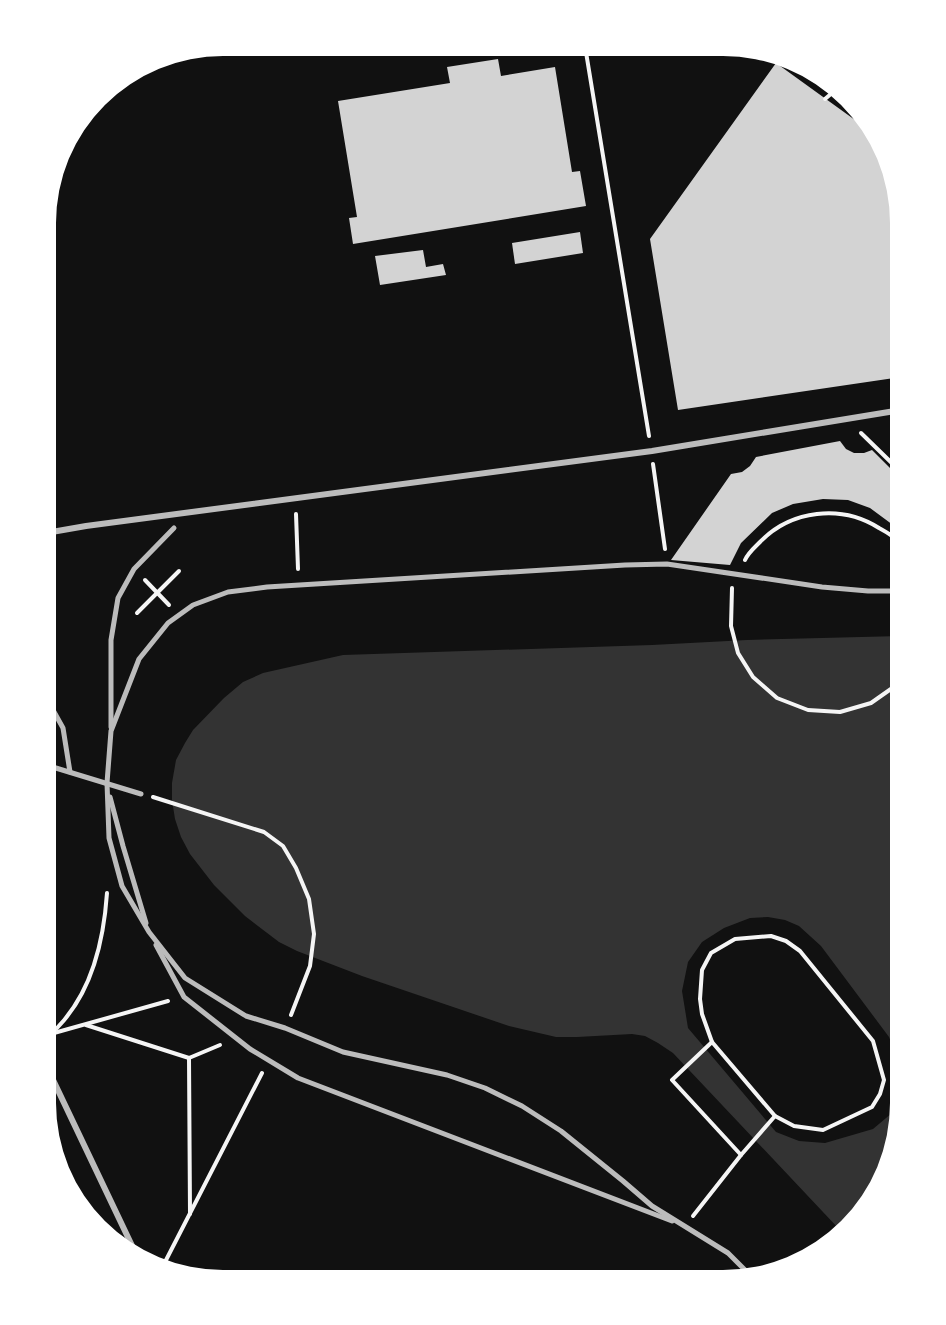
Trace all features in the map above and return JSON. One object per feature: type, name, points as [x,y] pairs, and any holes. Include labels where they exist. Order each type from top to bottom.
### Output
[{"type":"street","points":[[55,532],[652,451],[890,412]]},
{"type":"street","points":[[174,528],[134,569],[118,598],[111,640],[111,731],[107,783],[109,838],[122,886],[184,997],[250,1049],[298,1078],[685,1226]]},
{"type":"street","points":[[111,731],[139,659],[168,623],[193,605],[228,592],[298,585],[666,564],[822,587],[890,591]]},
{"type":"street","points":[[55,714],[63,728],[70,772]]},
{"type":"street","points":[[55,768],[141,794]]},
{"type":"street","points":[[107,783],[148,932],[185,978],[246,1016],[285,1028],[343,1052],[447,1076],[485,1088],[522,1106],[561,1131],[652,1206],[728,1253],[743,1268]]},
{"type":"street","points":[[55,1084],[130,1241]]},
{"type":"path","points":[[587,56],[652,451],[666,564]]},
{"type":"path","points":[[825,99],[830,94]]},
{"type":"path","points":[[854,426],[890,461]]},
{"type":"path","points":[[295,510],[298,585]]},
{"type":"path","points":[[890,535],[867,520],[834,512],[801,516],[771,531],[748,554],[733,584],[731,627],[738,654],[753,677],[777,698],[808,710],[840,712],[871,703],[890,690]]},
{"type":"path","points":[[134,569],[179,615]]},
{"type":"path","points":[[137,614],[179,571]]},
{"type":"path","points":[[141,794],[264,832],[283,846],[296,868],[309,899],[314,934],[310,966],[285,1028]]},
{"type":"path","points":[[55,1032],[83,994],[97,958],[105,916],[107,883]]},
{"type":"path","points":[[771,936],[786,940],[800,951],[873,1041],[884,1080],[880,1094],[872,1107],[823,1130],[794,1126],[775,1116],[712,1042],[702,1014],[700,999],[702,970],[711,953],[735,939],[771,936]]},
{"type":"path","points":[[55,1033],[184,997]]},
{"type":"path","points":[[85,1024],[189,1058],[236,1038]]},
{"type":"path","points":[[712,1042],[672,1080],[741,1155]]},
{"type":"path","points":[[189,1058],[190,1215]]},
{"type":"path","points":[[166,1260],[269,1061]]},
{"type":"path","points":[[685,1226],[775,1116]]},
{"type":"shaded area","points":[[890,636],[890,1039],[821,946],[799,926],[785,920],[768,917],[750,918],[724,928],[702,942],[688,962],[682,991],[688,1028],[776,1132],[799,1141],[825,1143],[873,1129],[890,1115],[882,1156],[873,1176],[849,1213],[836,1226],[673,1053],[658,1043],[645,1036],[632,1034],[556,1037],[509,1026],[362,976],[297,951],[279,942],[245,916],[214,885],[190,854],[175,819],[172,783],[176,760],[185,743],[193,730],[224,698],[243,682],[263,673],[343,655]]},
{"type":"building","points":[[498,59],[501,76],[555,67],[572,172],[580,171],[586,206],[353,244],[349,218],[357,217],[338,101],[450,83],[447,67]]},
{"type":"building","points":[[776,64],[778,64],[855,120],[878,159],[889,201],[890,379],[678,410],[650,239]]},
{"type":"building","points":[[580,232],[583,253],[515,264],[512,243]]},
{"type":"building","points":[[423,250],[426,267],[443,264],[446,275],[380,285],[375,256]]},
{"type":"building","points":[[840,441],[846,449],[854,453],[872,450],[890,468],[890,523],[870,508],[848,500],[823,499],[793,504],[772,513],[741,543],[730,565],[671,560],[731,474],[742,472],[756,457]]}]
